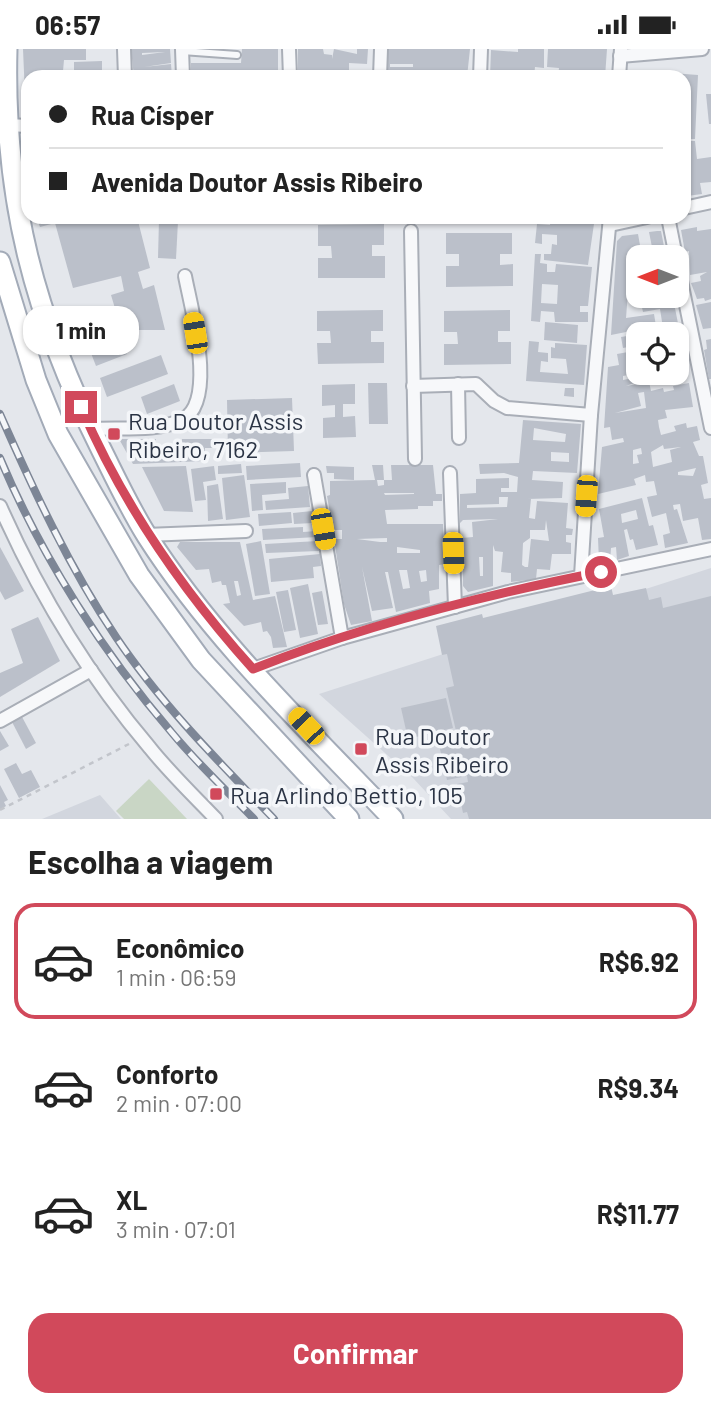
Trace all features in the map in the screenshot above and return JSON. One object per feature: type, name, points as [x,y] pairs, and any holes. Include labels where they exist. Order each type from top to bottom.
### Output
[{"type":"main road","points":[[7,49],[7,125],[13,186],[34,289],[90,429],[146,535],[219,631],[393,819]]},
{"type":"main road","points":[[0,262],[36,380],[58,434],[139,576],[201,660],[349,819]]},
{"type":"street","points":[[124,49],[125,70]]},
{"type":"street","points":[[289,49],[290,70]]},
{"type":"street","points":[[380,70],[381,49]]},
{"type":"street","points":[[480,70],[481,49]]},
{"type":"street","points":[[621,53],[702,49]]},
{"type":"street","points":[[182,50],[183,70]]},
{"type":"street","points":[[7,125],[21,126]]},
{"type":"street","points":[[691,206],[711,202]]},
{"type":"street","points":[[581,576],[591,415],[610,224]]},
{"type":"street","points":[[670,224],[674,245]]},
{"type":"street","points":[[411,231],[415,459]]},
{"type":"street","points":[[90,429],[161,425],[183,420],[194,410],[201,393],[200,367],[184,276]]},
{"type":"street","points":[[687,308],[711,428]]},
{"type":"street","points":[[458,384],[459,438]]},
{"type":"street","points":[[413,386],[476,384],[494,401],[507,408],[591,415]]},
{"type":"street","points":[[450,473],[455,607]]},
{"type":"street","points":[[314,475],[342,638]]},
{"type":"street","points":[[0,506],[43,593],[91,670],[142,737],[216,819]]},
{"type":"street","points":[[146,535],[246,531]]},
{"type":"street","points":[[253,669],[342,638],[455,607],[581,576],[711,549]]},
{"type":"street","points":[[0,721],[91,670]]},
{"type":"lane","points":[[182,50],[237,55]]},
{"type":"path","points":[[0,810],[142,737]]},
{"type":"shaded area","points":[[711,568],[711,819],[451,819],[413,778],[319,694]]},
{"type":"shaded area","points":[[100,795],[121,819],[42,819]]},
{"type":"green space","points":[[149,779],[187,819],[124,819],[116,811]]},
{"type":"building","points":[[23,49],[86,49],[86,60],[64,60],[63,70],[24,70]]},
{"type":"building","points":[[131,49],[170,49],[171,63],[144,67],[171,64],[171,70],[133,70]]},
{"type":"building","points":[[242,49],[278,49],[278,70],[191,70],[191,63],[241,63]]},
{"type":"building","points":[[298,49],[323,49],[324,54],[332,55],[332,59],[334,49],[357,54],[357,49],[368,49],[367,64],[349,63],[349,70],[298,70]]},
{"type":"building","points":[[384,49],[470,49],[468,70],[383,70]],"holes":[[[390,64],[413,64],[413,67],[390,67]]]},
{"type":"building","points":[[518,49],[544,49],[544,68],[490,70],[491,50],[518,52]]},
{"type":"building","points":[[548,49],[607,49],[606,70],[559,70],[547,67]]},
{"type":"building","points":[[102,61],[102,70],[74,70],[74,62]]},
{"type":"building","points":[[691,74],[698,75],[695,139],[691,139]]},
{"type":"building","points":[[706,94],[711,94],[711,124],[709,124]]},
{"type":"building","points":[[691,141],[695,141],[697,159],[711,157],[711,182],[700,183],[702,194],[691,195]]},
{"type":"building","points":[[55,224],[139,224],[150,268],[138,272],[143,289],[154,285],[165,330],[116,330],[117,315],[111,295],[124,291],[121,276],[73,288]]},
{"type":"building","points":[[159,224],[178,224],[176,259],[158,258]]},
{"type":"building","points":[[384,224],[384,245],[372,245],[372,256],[385,256],[385,278],[318,278],[318,258],[332,258],[331,246],[318,246],[318,225]]},
{"type":"building","points":[[537,224],[594,224],[588,265],[544,260],[544,254],[551,254],[552,244],[557,245],[557,235],[542,234],[542,244],[535,243]]},
{"type":"building","points":[[697,227],[697,231],[711,229],[711,299],[697,299],[691,283],[701,281],[700,276],[707,272],[690,275],[690,245],[684,245],[681,230]]},
{"type":"building","points":[[661,231],[664,245],[652,245],[649,232]]},
{"type":"building","points":[[446,233],[512,233],[512,254],[500,254],[500,265],[513,264],[513,286],[446,287],[446,266],[459,266],[459,254],[446,254]]},
{"type":"building","points":[[638,234],[640,245],[626,245],[626,318],[654,314],[655,322],[626,322],[626,332],[611,335],[617,241],[622,236]]},
{"type":"building","points":[[535,254],[541,254],[540,263],[547,264],[547,272],[555,272],[556,264],[592,267],[588,306],[580,306],[580,312],[588,312],[588,322],[555,322],[554,312],[541,311],[540,322],[531,321]],"holes":[[[542,284],[558,285],[557,304],[541,303]]]},
{"type":"building","points":[[711,302],[711,328],[703,329],[696,305]]},
{"type":"building","points":[[642,308],[675,308],[678,322],[662,322],[660,309],[643,312]]},
{"type":"building","points":[[383,310],[383,331],[371,331],[371,342],[384,342],[384,363],[318,364],[317,343],[331,343],[330,331],[317,331],[317,311]]},
{"type":"building","points":[[510,310],[510,331],[498,331],[498,342],[511,342],[511,364],[444,365],[444,344],[458,344],[457,332],[444,332],[444,311]]},
{"type":"building","points":[[545,322],[578,325],[577,343],[544,340]]},
{"type":"building","points":[[120,336],[127,354],[96,366],[89,348]]},
{"type":"building","points":[[626,336],[626,347],[623,348],[621,337]]},
{"type":"building","points":[[711,339],[709,379],[704,350],[707,349],[706,340]]},
{"type":"building","points":[[529,341],[539,342],[538,352],[548,353],[548,362],[541,361],[540,372],[568,374],[566,359],[551,358],[551,347],[555,348],[555,343],[587,345],[584,385],[526,381]]},
{"type":"building","points":[[626,352],[626,375],[623,376],[623,380],[626,379],[626,385],[629,385],[626,386],[650,385],[651,391],[663,388],[664,392],[674,390],[673,386],[689,383],[693,407],[665,410],[667,418],[658,420],[661,435],[676,431],[674,426],[686,423],[687,428],[697,426],[700,440],[693,442],[699,456],[703,456],[708,483],[701,485],[704,499],[711,498],[711,539],[702,540],[698,518],[683,521],[680,504],[673,505],[674,510],[677,509],[688,543],[665,548],[663,535],[670,533],[666,513],[652,517],[647,497],[657,495],[654,481],[646,482],[645,475],[634,479],[636,485],[598,494],[602,447],[624,442],[623,438],[612,440],[610,427],[604,428],[608,367],[619,365],[617,354]],"holes":[[[644,392],[646,408],[615,413],[641,406],[638,393]],[[663,445],[664,449],[681,447],[670,450],[672,462],[653,467],[651,452]],[[641,448],[642,454],[637,455],[639,463],[633,464],[633,450]],[[696,468],[693,476],[678,475],[678,472]]]},
{"type":"building","points":[[161,355],[168,374],[107,397],[100,378]]},
{"type":"building","points":[[368,383],[387,383],[388,424],[369,424]]},
{"type":"building","points":[[174,384],[180,401],[147,414],[141,397]]},
{"type":"building","points":[[355,384],[355,404],[343,404],[343,417],[355,416],[356,437],[323,438],[323,418],[335,417],[335,405],[322,406],[322,385]]},
{"type":"building","points":[[565,388],[574,388],[574,397],[564,396]]},
{"type":"building","points":[[292,398],[294,451],[228,453],[227,400]]},
{"type":"building","points":[[523,420],[581,424],[577,473],[533,471],[532,480],[563,482],[562,498],[527,499],[531,499],[529,518],[535,519],[537,501],[568,503],[566,528],[573,529],[572,535],[566,535],[566,542],[571,543],[571,554],[552,554],[550,570],[537,569],[536,579],[511,582],[511,573],[501,572],[503,552],[495,551],[493,545],[493,586],[468,592],[463,586],[462,538],[473,537],[472,522],[498,519],[463,520],[460,523],[460,494],[476,493],[476,479],[509,478],[509,488],[501,488],[501,492],[517,492],[518,477],[504,473],[480,474],[479,464],[519,463]],"holes":[[[534,428],[566,434],[565,442],[533,440]],[[551,452],[569,453],[569,462],[551,461]],[[499,497],[508,497],[507,507],[467,508],[467,505],[499,504]],[[546,520],[549,541],[531,539],[528,567],[525,567],[522,565],[523,543],[530,538],[530,530],[545,530]],[[479,557],[483,557],[483,576],[480,576]]]},
{"type":"building","points":[[119,439],[156,439],[155,446],[182,445],[182,439],[212,439],[213,448],[205,448],[205,461],[133,464]]},
{"type":"building","points":[[300,463],[301,477],[247,480],[246,466]]},
{"type":"building","points":[[241,464],[242,473],[218,474],[218,466]]},
{"type":"building","points":[[372,465],[383,465],[384,480],[392,480],[391,465],[433,465],[436,494],[442,494],[442,501],[433,501],[433,506],[418,506],[418,509],[385,510],[387,524],[443,524],[445,564],[439,565],[439,589],[429,591],[430,603],[396,612],[388,572],[385,572],[393,608],[372,611],[362,567],[372,621],[351,625],[344,604],[334,539],[342,539],[342,530],[333,530],[327,496],[330,495],[330,481],[375,480]],"holes":[[[377,480],[384,480],[384,485],[378,486]],[[384,493],[414,493],[414,494]],[[387,538],[387,542],[380,542],[357,539]],[[397,547],[420,550],[420,553],[397,553]],[[399,570],[407,570],[410,588],[403,589]],[[426,570],[427,581],[421,582],[419,571]]]},
{"type":"building","points":[[186,466],[193,512],[164,511],[142,467]]},
{"type":"building","points":[[214,466],[216,480],[203,482],[206,500],[195,501],[191,469]]},
{"type":"building","points":[[326,466],[354,467],[354,480],[334,479],[334,473],[327,473]]},
{"type":"building","points":[[244,475],[250,517],[226,520],[222,478]]},
{"type":"building","points":[[286,482],[286,493],[262,495],[263,510],[252,511],[250,484]]},
{"type":"building","points":[[218,484],[223,519],[208,521],[207,486]]},
{"type":"building","points":[[308,486],[310,507],[266,510],[265,501],[289,499],[288,488]]},
{"type":"building","points":[[642,498],[649,526],[653,525],[658,545],[636,550],[627,529],[624,530],[629,556],[617,560],[616,547],[611,548],[610,562],[599,562],[598,538],[604,537],[599,509]],"holes":[[[636,510],[638,519],[622,523],[621,514]]]},
{"type":"building","points":[[312,511],[313,523],[294,524],[293,513]]},
{"type":"building","points":[[291,512],[292,523],[259,526],[258,514]]},
{"type":"building","points":[[303,527],[303,532],[317,531],[317,537],[263,540],[262,529]]},
{"type":"building","points":[[261,541],[270,594],[255,596],[246,544]]},
{"type":"building","points":[[318,541],[319,551],[266,553],[265,544]]},
{"type":"building","points":[[180,542],[240,542],[253,600],[275,596],[287,647],[273,648],[271,637],[267,631],[263,632],[261,622],[244,626],[223,604],[230,603],[226,585],[222,585],[221,581],[212,583],[209,569],[196,570],[177,547]],"holes":[[[234,581],[238,581],[241,595],[237,596]]]},
{"type":"building","points":[[0,547],[24,591],[5,600],[0,591]]},
{"type":"building","points":[[320,554],[321,566],[313,567],[314,578],[271,582],[269,559]]},
{"type":"building","points":[[308,584],[318,634],[300,638],[290,588]]},
{"type":"building","points":[[611,586],[613,595],[646,588],[649,600],[661,597],[663,608],[711,596],[711,819],[469,819],[467,812],[463,813],[457,784],[468,782],[467,776],[447,780],[437,736],[456,731],[446,688],[454,686],[447,654],[442,655],[436,626],[482,614],[483,618]]},
{"type":"building","points":[[288,590],[296,630],[284,632],[276,592]]},
{"type":"building","points":[[322,591],[328,624],[318,625],[312,593]]},
{"type":"building","points":[[38,617],[60,661],[0,697],[0,673],[23,663],[11,629]]},
{"type":"building","points":[[446,698],[453,728],[408,739],[401,708]]},
{"type":"building","points":[[21,715],[36,743],[26,749],[11,720]]},
{"type":"building","points":[[0,731],[9,746],[0,751]]},
{"type":"building","points":[[16,763],[22,774],[31,770],[40,787],[19,798],[4,769]]},
{"type":"building","points":[[0,785],[8,800],[4,802],[6,806],[0,810]]},
{"type":"railway","points":[[0,414],[68,556],[116,637],[171,709],[274,819]]},
{"type":"railway","points":[[0,458],[34,531],[98,637],[173,734],[254,819]]},
{"type":"place","name":"Rua Doutor Assis Ribeiro, 7162","points":[[114,434]]},
{"type":"place","name":"Rua Doutor Assis Ribeiro","points":[[361,749]]},
{"type":"place","name":"Rua Arlindo Bettio, 105","points":[[216,794]]},
{"type":"route","points":[[81,407],[146,535],[219,631],[253,669],[342,638],[508,592],[601,572]]}]
